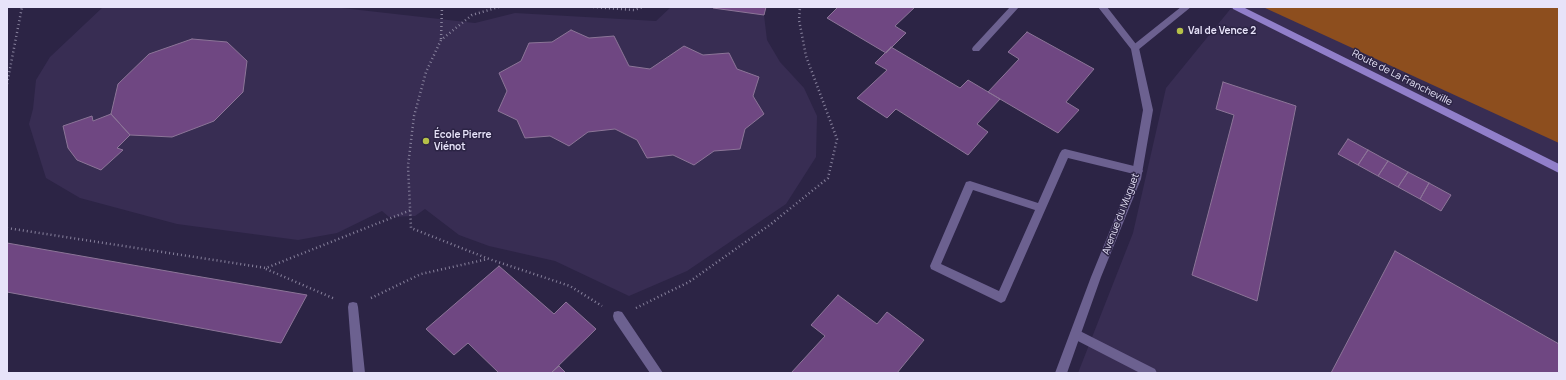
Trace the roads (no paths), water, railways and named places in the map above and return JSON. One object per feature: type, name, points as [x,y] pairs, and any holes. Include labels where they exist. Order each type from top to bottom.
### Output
[{"type":"main road","name":"Route de La Francheville","points":[[1236,7],[1559,169]]},
{"type":"street","points":[[976,49],[1014,7]]},
{"type":"street","name":"Avenue du Muguet","points":[[1061,373],[1096,277],[1136,179],[1148,110],[1135,48],[1102,7]]},
{"type":"street","points":[[1135,48],[1187,7]]},
{"type":"street","points":[[1041,208],[970,185],[935,266],[1001,298],[1041,208],[1065,153],[1138,171]]},
{"type":"street","points":[[353,307],[359,373]]},
{"type":"street","points":[[618,316],[657,373]]},
{"type":"street","points":[[1076,334],[1151,373]]},
{"type":"place","name":"Val de Vence 2","points":[[1180,31]]},
{"type":"place","name":"École Pierre Viénot","points":[[426,141]]}]
